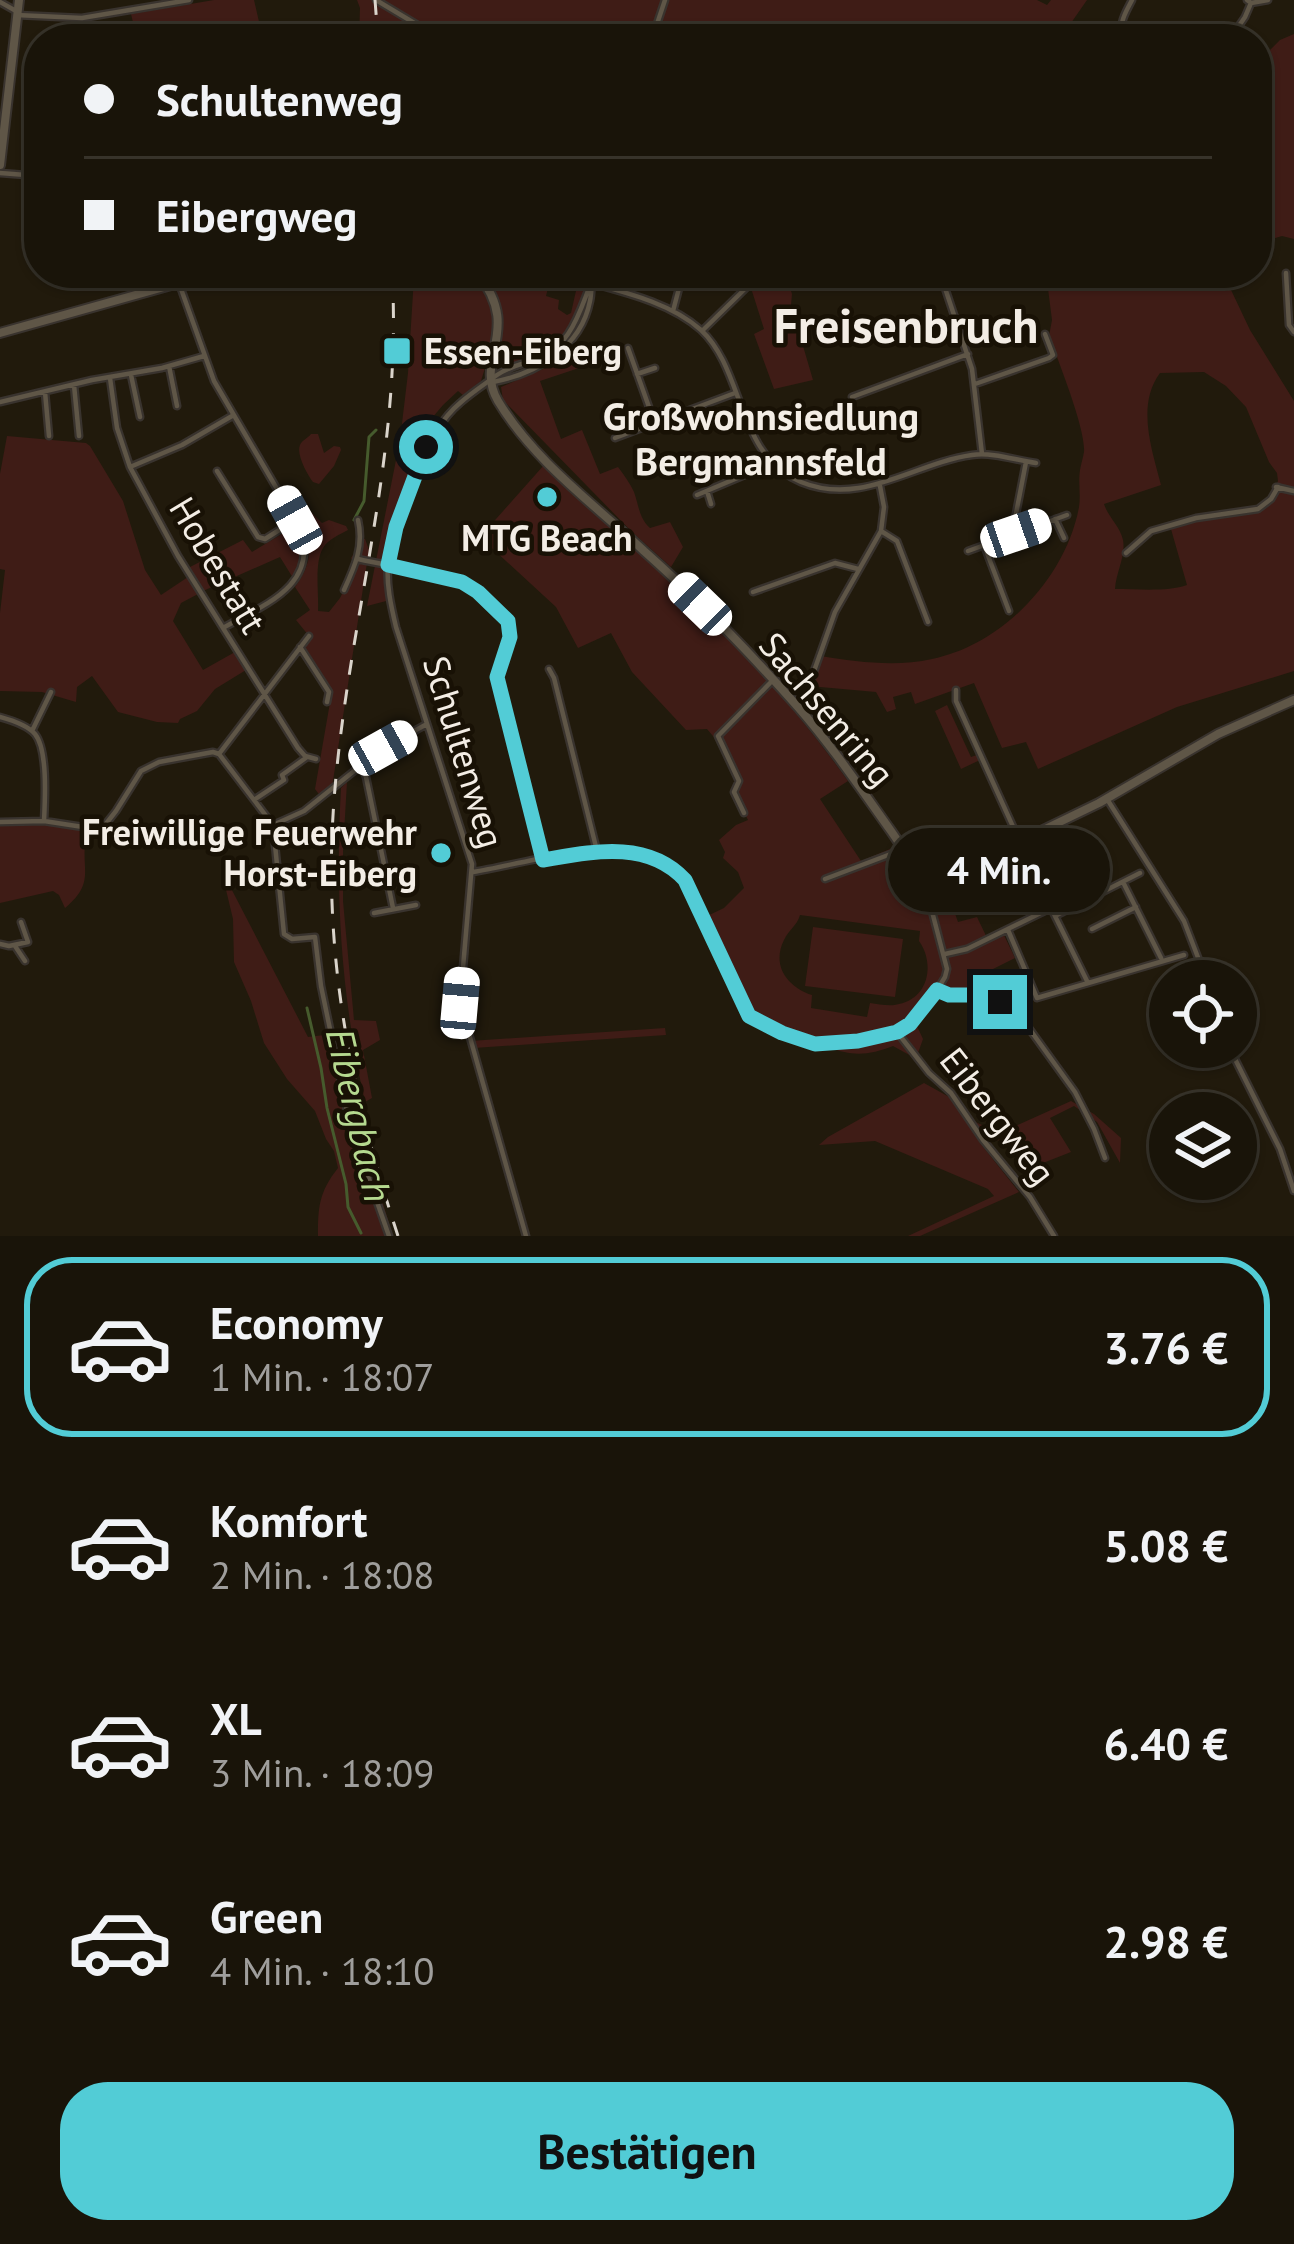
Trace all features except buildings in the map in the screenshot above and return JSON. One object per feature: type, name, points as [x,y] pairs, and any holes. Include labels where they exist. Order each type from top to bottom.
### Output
[{"type":"street","points":[[0,169],[19,0]]},
{"type":"street","points":[[0,2],[17,13],[82,18],[189,0]]},
{"type":"street","points":[[376,0],[415,24]]},
{"type":"street","points":[[1249,2],[1268,0]]},
{"type":"street","points":[[1286,273],[1289,325],[1294,332]]},
{"type":"street","points":[[0,334],[166,288]]},
{"type":"street","points":[[181,288],[203,356],[232,416],[301,530],[306,552],[298,576],[285,591],[223,628]]},
{"type":"street","points":[[488,288],[499,316],[490,382]]},
{"type":"street","name":"Schultenweg","points":[[526,1236],[460,1003],[473,872],[470,855],[393,615],[388,565],[404,504],[433,434],[462,401],[497,375],[548,354],[562,342],[589,288]]},
{"type":"street","points":[[606,288],[673,311],[702,331],[720,357],[759,445],[772,463],[799,481],[847,489],[880,485],[982,454],[1036,463]]},
{"type":"street","points":[[673,311],[679,288]]},
{"type":"street","points":[[702,331],[747,288]]},
{"type":"street","points":[[945,288],[975,384],[982,454]]},
{"type":"street","points":[[975,384],[1053,356],[1046,334]]},
{"type":"street","points":[[628,348],[655,424]]},
{"type":"street","points":[[852,397],[968,354]]},
{"type":"street","points":[[0,402],[203,356]]},
{"type":"street","points":[[169,366],[177,406]]},
{"type":"street","points":[[637,374],[655,368]]},
{"type":"street","points":[[131,375],[140,417]]},
{"type":"street","name":"Hobestatt","points":[[110,378],[117,428],[130,467],[178,556],[307,757]]},
{"type":"street","name":"Sachsenring","points":[[490,382],[527,442],[700,604],[795,704],[929,882]]},
{"type":"street","points":[[74,385],[79,436]]},
{"type":"street","points":[[45,392],[49,436]]},
{"type":"street","points":[[615,438],[735,393]]},
{"type":"street","points":[[130,467],[182,446],[232,416]]},
{"type":"street","points":[[1016,533],[1026,461]]},
{"type":"street","points":[[697,495],[772,463]]},
{"type":"street","points":[[218,471],[258,537],[265,538],[295,520]]},
{"type":"street","points":[[795,704],[808,688],[835,612],[881,531],[880,485]]},
{"type":"street","points":[[1126,553],[1151,531],[1196,518],[1258,509],[1271,500],[1277,487],[1294,491]]},
{"type":"street","points":[[706,491],[711,504]]},
{"type":"street","points":[[968,551],[1067,515]]},
{"type":"street","points":[[1055,519],[1064,538]]},
{"type":"street","points":[[344,590],[358,559],[358,520]]},
{"type":"street","points":[[881,531],[897,541],[928,622]]},
{"type":"street","points":[[984,545],[1010,610]]},
{"type":"street","points":[[358,559],[462,582],[508,621],[510,637],[497,677],[543,860]]},
{"type":"street","points":[[753,592],[835,563],[858,569]]},
{"type":"street","points":[[219,754],[309,636]]},
{"type":"street","points":[[300,647],[329,692],[327,702]]},
{"type":"street","points":[[549,669],[597,850]]},
{"type":"street","points":[[744,813],[734,792],[739,781],[718,736],[773,680]]},
{"type":"street","points":[[956,690],[956,701],[1020,842]]},
{"type":"street","points":[[32,731],[51,692]]},
{"type":"street","points":[[473,872],[597,850],[616,850],[663,863],[688,886],[749,1016],[815,1044],[858,1041],[910,1024],[945,977],[945,954],[928,896],[929,882],[1107,799],[1218,734],[1294,700]]},
{"type":"street","points":[[0,717],[32,731],[39,740],[44,820]]},
{"type":"street","points":[[273,825],[304,811],[383,748],[427,724]]},
{"type":"street","points":[[0,822],[44,820],[96,829],[105,825],[134,779],[150,765],[180,756],[219,754],[273,825],[284,934],[292,939],[315,937],[350,1125],[388,1236]]},
{"type":"street","points":[[254,800],[307,757],[316,759]]},
{"type":"street","points":[[361,765],[393,908]]},
{"type":"street","points":[[1107,799],[1184,921],[1200,960]]},
{"type":"street","points":[[825,879],[904,849]]},
{"type":"street","points":[[945,954],[1053,912],[1061,904],[1065,910],[1140,873]]},
{"type":"street","points":[[1123,882],[1162,960],[1184,955]]},
{"type":"street","points":[[374,913],[416,905]]},
{"type":"street","points":[[1092,928],[1136,907]]},
{"type":"street","points":[[1053,912],[1088,983]]},
{"type":"street","points":[[0,944],[28,942],[21,922]]},
{"type":"street","points":[[1008,930],[1037,998],[1149,964]]},
{"type":"street","points":[[15,945],[25,961]]},
{"type":"street","name":"Eibergweg","points":[[937,990],[994,1000],[1023,1018],[1075,1092],[1105,1158]]},
{"type":"street","name":"Eibergweg","points":[[897,1032],[951,1093],[1054,1236]]},
{"type":"street","points":[[1240,1068],[1280,1149],[1294,1191]]},
{"type":"shaded area","points":[[214,0],[254,0],[260,24],[133,24],[131,14]]},
{"type":"shaded area","points":[[357,0],[388,5],[381,0],[1037,0],[1047,5],[1051,0],[1087,0],[1071,24],[359,24]]},
{"type":"shaded area","points":[[1294,34],[1294,239],[1272,239],[1272,48]]},
{"type":"shaded area","points":[[413,288],[548,288],[546,296],[559,300],[558,309],[567,315],[577,288],[587,288],[570,332],[549,353],[504,365],[499,357],[489,355],[481,381],[463,395],[458,391],[421,431],[426,447],[389,558],[390,600],[367,606],[399,445],[409,442],[400,440]]},
{"type":"shaded area","points":[[751,288],[790,288],[813,380],[774,389],[754,334],[764,329]]},
{"type":"shaded area","points":[[1048,288],[1230,288],[1294,401],[1294,671],[1177,707],[1038,769],[1026,742],[1002,748],[974,683],[915,704],[911,692],[893,697],[896,709],[887,712],[876,692],[809,686],[821,656],[905,663],[958,651],[1006,623],[1045,583],[1072,533],[1084,452],[1076,412],[1049,336]],"holes":[[[1204,372],[1246,407],[1277,473],[1273,493],[1262,504],[1243,510],[1169,522],[1187,585],[1115,589],[1123,540],[1104,504],[1161,485],[1147,413],[1160,373]]]},
{"type":"shaded area","points":[[575,343],[598,345],[600,361],[540,381],[561,439],[582,430],[600,474],[618,467],[650,528],[670,522],[683,547],[671,567],[503,400],[501,387],[550,366]]},
{"type":"shaded area","points":[[311,434],[318,434],[324,453],[334,446],[341,450],[319,484],[313,482],[299,449]]},
{"type":"shaded area","points":[[7,436],[90,446],[123,501],[145,570],[161,595],[188,577],[198,594],[181,603],[173,621],[203,670],[235,652],[246,670],[215,689],[197,711],[178,723],[118,712],[92,676],[77,687],[76,702],[42,692],[0,691],[5,570],[0,569],[0,474]]},
{"type":"shaded area","points":[[544,465],[640,551],[756,668],[848,781],[820,799],[861,861],[895,847],[917,878],[934,917],[934,893],[945,885],[958,922],[977,917],[988,940],[1003,933],[1015,958],[981,975],[988,997],[936,990],[919,1012],[916,1024],[923,1039],[913,1057],[893,1046],[861,1054],[837,1050],[773,1025],[756,1012],[729,975],[703,918],[724,908],[744,888],[738,872],[723,858],[719,840],[748,820],[734,792],[739,780],[724,749],[707,729],[686,730],[632,672],[611,633],[578,648],[556,607],[480,537]],"holes":[[[800,915],[920,931],[928,969],[923,987],[899,1004],[870,1003],[867,1017],[811,1008],[812,995],[789,981],[781,967],[780,950]]]},
{"type":"shaded area","points":[[310,511],[322,523],[329,520],[348,530],[328,542],[320,554],[318,611],[329,612],[340,598],[356,566],[351,558],[358,538],[365,539],[369,550],[332,787],[321,797],[315,789],[332,691],[303,644],[309,636],[296,620],[310,610],[295,587],[309,550],[295,512]]},
{"type":"shaded area","points":[[295,526],[301,552],[293,578],[280,557],[203,591],[188,568],[243,540],[252,552]]},
{"type":"shaded area","points":[[947,705],[971,757],[977,755],[980,760],[961,769],[935,711]]},
{"type":"shaded area","points":[[347,782],[343,901],[354,1020],[376,1021],[380,1040],[363,1050],[372,1098],[365,1102],[342,946],[339,828],[341,788]]},
{"type":"shaded area","points":[[45,821],[88,830],[81,889],[65,908],[53,891],[0,903],[0,823]]},
{"type":"shaded area","points":[[221,869],[308,1037],[341,1033],[367,1152],[393,1236],[318,1236],[321,1200],[338,1168],[334,1151],[315,1111],[264,1043],[234,962],[233,919]]},
{"type":"shaded area","points":[[813,927],[903,939],[895,997],[805,986]]},
{"type":"shaded area","points":[[665,1028],[666,1035],[474,1048],[470,1041]]},
{"type":"shaded area","points":[[924,1083],[951,1098],[1019,1192],[920,1236],[908,1236],[994,1196],[988,1189],[875,1141],[819,1145]]},
{"type":"shaded area","points":[[1071,1101],[1121,1138],[1120,1163],[1097,1122],[1074,1106],[1050,1118],[1071,1152],[1043,1163],[985,1136],[973,1121],[1000,1133]]},
{"type":"waterway","points":[[354,520],[364,501],[369,437],[376,430]]},
{"type":"waterway","name":"Eibergbach","points":[[307,1008],[348,1207],[361,1233]]},
{"type":"railway","points":[[375,0],[377,24]]},
{"type":"railway","points":[[392,288],[390,404],[342,723],[332,904],[353,1070],[398,1236]]},
{"type":"place","name":"Essen-Eiberg","points":[[397,351]]},
{"type":"place","name":"MTG Beach","points":[[547,497]]},
{"type":"place","name":"Freiwillige Feuerwehr Horst-Eiberg","points":[[441,853]]},
{"type":"district","name":"Freisenbruch","points":[[906,326]]},
{"type":"district","name":"Großwohnsiedlung Bergmannsfeld","points":[[761,438]]},
{"type":"route","points":[[426,447],[396,527],[388,565],[462,582],[508,621],[510,637],[497,677],[543,860],[607,849],[675,870],[685,880],[749,1016],[798,1039],[815,1044],[858,1041],[897,1032],[910,1024],[937,990],[1000,1002]]}]
